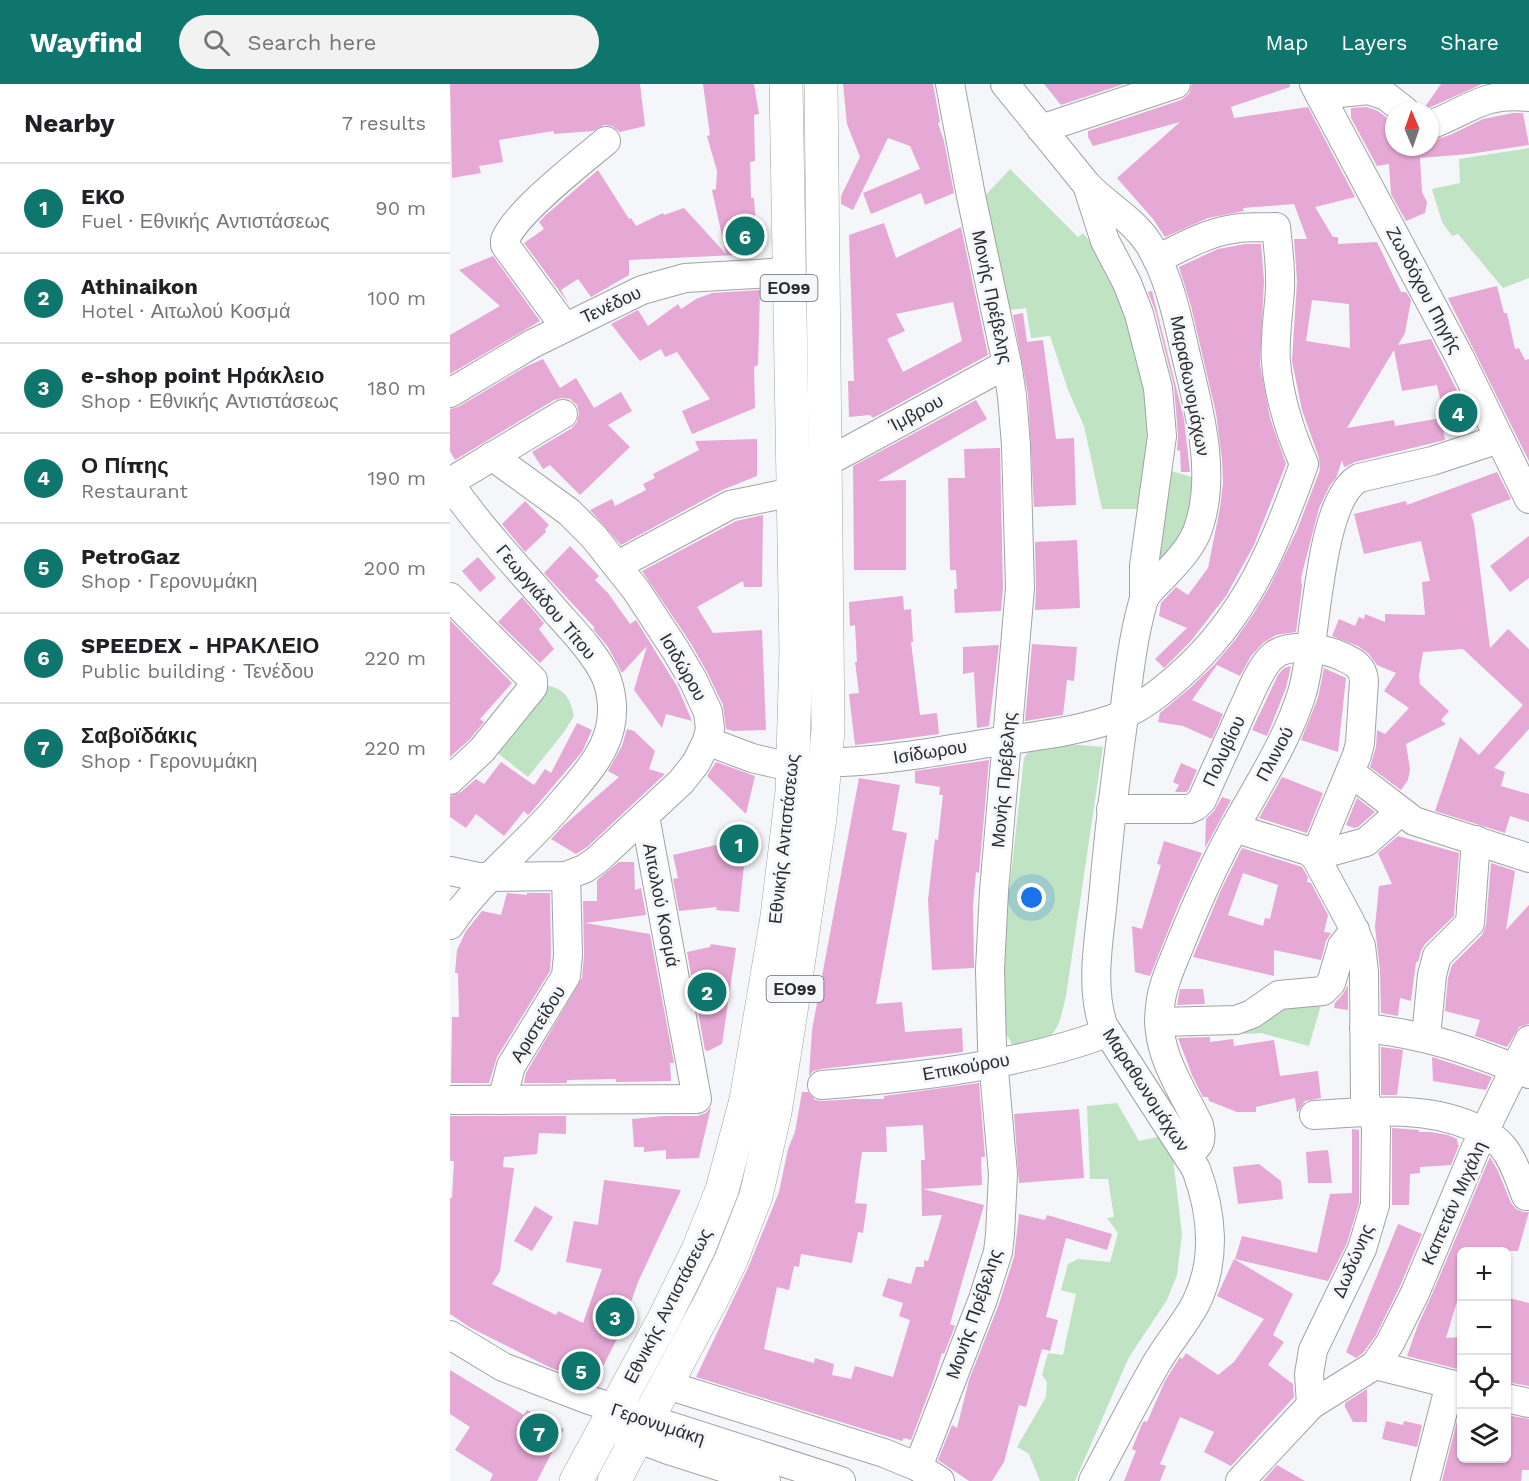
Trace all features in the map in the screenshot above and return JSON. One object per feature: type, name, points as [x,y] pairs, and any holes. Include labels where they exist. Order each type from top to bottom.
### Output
[{"type":"main road","name":"Εθνικής Αντιστάσεως","points":[[576,1481],[675,1298],[712,1218],[727,1175],[750,1080],[777,916],[792,799],[796,652],[786,84]]},
{"type":"main road","name":"Εθνικής Αντιστάσεως","points":[[614,1481],[711,1301],[748,1219],[764,1163],[779,1088],[813,870],[827,759],[821,84]]},
{"type":"street","name":"Μονής Πρέβελης","points":[[929,1474],[998,1252],[1004,1192],[994,1063],[990,969],[1006,741],[1020,588],[1016,426],[1007,364],[970,196],[950,84]]},
{"type":"street","name":"Μαραθωνομάχων","points":[[1005,84],[1087,185],[1100,199],[1127,218],[1140,231],[1157,259],[1173,305],[1199,415],[1205,456],[1206,497],[1200,523],[1191,544],[1144,598]]},
{"type":"street","points":[[1041,129],[1176,84]]},
{"type":"street","points":[[1317,90],[1369,87],[1394,102]]},
{"type":"street","name":"Ζωοδόχου Πηγής","points":[[1317,90],[1459,356],[1529,499]]},
{"type":"street","points":[[1439,121],[1478,102],[1497,97],[1529,98]]},
{"type":"street","points":[[565,327],[506,245],[505,240],[514,224],[534,204],[606,141]]},
{"type":"street","name":"Μαραθωνομάχων","points":[[1087,185],[1106,241],[1127,283],[1139,314],[1158,388],[1162,436],[1144,566],[1144,598],[1135,639],[1111,809],[1097,968],[1099,1007],[1102,1025],[1188,1154],[1200,1180],[1210,1225],[1206,1272],[1197,1300],[1156,1364],[1093,1481]]},
{"type":"street","name":"Ισίδωρου","points":[[842,762],[880,760],[1006,741],[1086,726],[1124,714],[1142,705],[1168,686],[1202,655],[1228,623],[1266,562],[1304,464],[1281,396],[1277,372],[1280,268],[1276,227],[1235,228],[1218,232],[1157,259]]},
{"type":"street","name":"Τενέδου","points":[[450,393],[565,327],[629,295],[671,280],[789,272]]},
{"type":"street","name":"Ίμβρου","points":[[825,463],[1007,364]]},
{"type":"street","points":[[450,483],[563,414]]},
{"type":"street","name":"Πλινιού","points":[[1188,1154],[1201,1141],[1200,1131],[1161,1044],[1160,1007],[1166,980],[1234,828],[1288,730],[1302,692],[1312,649],[1321,575],[1332,517],[1338,502],[1353,481],[1366,475],[1432,461],[1499,439]]},
{"type":"street","name":"Ισιδώρου","points":[[450,871],[489,877],[566,876],[588,867],[681,782],[701,756],[710,729],[708,712],[693,680],[618,565],[569,512],[492,456]]},
{"type":"street","name":"Γεωργιάδου Τίτου","points":[[450,483],[480,525],[587,647],[604,675],[611,696],[612,716],[608,737],[590,768],[540,827],[489,877],[450,925]]},
{"type":"street","points":[[618,565],[724,508],[793,492]]},
{"type":"street","points":[[450,597],[533,680],[533,687],[482,750],[454,771]]},
{"type":"street","points":[[1312,649],[1327,651],[1346,658],[1359,666],[1364,673],[1360,743],[1315,856]]},
{"type":"street","name":"Πολυβίου","points":[[1111,809],[1190,809],[1196,806],[1202,800],[1255,684],[1269,660],[1276,654],[1287,650],[1312,649]]},
{"type":"street","points":[[707,741],[752,758],[778,764]]},
{"type":"street","points":[[1350,772],[1400,812],[1422,825],[1529,858]]},
{"type":"street","points":[[1315,856],[1366,842],[1400,812]]},
{"type":"street","name":"Αιτωλού Κοσμά","points":[[502,1100],[698,1099],[645,816]]},
{"type":"street","points":[[1234,828],[1308,851],[1315,856]]},
{"type":"street","points":[[1426,1037],[1432,975],[1437,956],[1470,923],[1476,840]]},
{"type":"street","name":"Δωδώνης","points":[[1311,1405],[1309,1374],[1313,1350],[1362,1249],[1376,1205],[1377,1151],[1373,1112],[1365,1100],[1361,946],[1355,930],[1315,856]]},
{"type":"street","name":"Αριστείδου","points":[[502,1100],[511,1066],[567,976],[566,876]]},
{"type":"street","points":[[1159,1022],[1236,1020],[1252,1014],[1279,995],[1323,991],[1331,983],[1342,946],[1355,930]]},
{"type":"street","points":[[1364,1028],[1426,1037],[1466,1049],[1522,1071]]},
{"type":"street","name":"Επικούρου","points":[[822,1085],[927,1074],[994,1063],[1051,1051],[1107,1033]]},
{"type":"street","name":"Καπετάν Μιχάλη","points":[[1375,1365],[1404,1318],[1467,1168],[1474,1128],[1522,1071],[1529,1040]]},
{"type":"street","points":[[450,1101],[502,1100]]},
{"type":"street","points":[[1314,1115],[1373,1112],[1420,1113],[1474,1128],[1497,1140],[1505,1149],[1526,1196]]},
{"type":"street","name":"Γερονυμάκη","points":[[450,1335],[508,1369],[611,1418],[766,1481]]},
{"type":"street","name":"Γερονυμάκη","points":[[450,1356],[511,1390],[611,1418]]},
{"type":"street","points":[[1240,1481],[1311,1405],[1375,1365],[1456,1386],[1425,1481]]},
{"type":"street","points":[[667,1385],[859,1445],[929,1474]]},
{"type":"street","points":[[1511,1399],[1529,1403]]},
{"type":"street","name":"Γερονυμάκη","points":[[643,1430],[841,1481]]},
{"type":"green space","points":[[1529,148],[1529,278],[1503,288],[1458,234],[1452,236],[1442,222],[1432,189],[1460,183],[1459,159]]},
{"type":"green space","points":[[1010,169],[1078,237],[1083,233],[1098,252],[1121,297],[1155,431],[1138,509],[1102,509],[1084,426],[1068,390],[1050,336],[1031,338],[1026,308],[1009,310],[982,199]]},
{"type":"green space","points":[[1168,470],[1192,477],[1193,499],[1184,534],[1156,564]]},
{"type":"green space","points":[[550,686],[567,697],[574,716],[528,777],[490,747],[542,687]]},
{"type":"green space","points":[[1045,742],[1103,747],[1066,996],[1060,1020],[1052,1035],[1046,1039],[1026,1044],[1012,1044],[1004,1030],[1001,949],[1024,758],[1030,749]]},
{"type":"green space","points":[[1323,998],[1309,1046],[1261,1033],[1244,1034],[1244,1025],[1262,1011]]},
{"type":"green space","points":[[1117,1103],[1139,1141],[1162,1136],[1173,1158],[1182,1234],[1177,1275],[1167,1300],[1129,1357],[1075,1481],[1040,1481],[1029,1454],[1017,1447],[1046,1397],[1047,1382],[1042,1375],[1048,1353],[1063,1355],[1076,1294],[1061,1290],[1068,1264],[1078,1259],[1110,1262],[1118,1233],[1107,1218],[1114,1217],[1108,1179],[1090,1179],[1087,1106]]},
{"type":"building","points":[[450,84],[640,84],[645,126],[620,132],[612,126],[604,125],[593,131],[554,134],[553,131],[499,140],[503,162],[479,166],[481,173],[452,178]]},
{"type":"building","points":[[703,84],[754,84],[759,114],[754,115],[755,161],[750,162],[751,198],[754,198],[758,254],[629,260],[629,275],[591,297],[578,279],[561,290],[569,304],[524,243],[544,229],[539,222],[547,214],[598,170],[629,219],[631,218],[636,226],[663,213],[664,215],[684,208],[726,254],[712,190],[716,189],[717,171],[707,136],[710,135]]},
{"type":"building","points":[[843,84],[933,84],[940,122],[938,123],[944,141],[954,193],[925,205],[921,193],[871,214],[863,193],[920,169],[910,146],[888,138],[853,210],[841,204],[841,196],[860,157],[847,124]]},
{"type":"building","points":[[1044,84],[1124,84],[1061,105]]},
{"type":"building","points":[[1192,84],[1290,84],[1290,87],[1231,107],[1234,118],[1308,107],[1355,197],[1315,207],[1333,237],[1338,237],[1338,244],[1377,242],[1401,292],[1406,292],[1411,300],[1405,333],[1398,345],[1431,339],[1472,420],[1446,426],[1437,385],[1402,391],[1394,350],[1347,428],[1394,420],[1395,426],[1441,418],[1445,440],[1355,462],[1344,467],[1342,460],[1336,478],[1319,508],[1301,578],[1302,587],[1296,632],[1276,635],[1263,643],[1251,656],[1240,676],[1217,665],[1192,700],[1223,714],[1212,739],[1183,726],[1158,722],[1160,713],[1214,665],[1254,613],[1297,530],[1320,470],[1319,458],[1302,410],[1292,361],[1297,281],[1294,239],[1307,239],[1294,204],[1243,208],[1244,211],[1208,218],[1165,237],[1153,219],[1117,178],[1180,122],[1093,146],[1088,137],[1088,131],[1181,100],[1189,94]],"holes":[[[1312,300],[1349,304],[1350,348],[1306,341]]]},
{"type":"building","points":[[1441,84],[1482,84],[1439,103],[1428,102]]},
{"type":"building","points":[[1367,107],[1385,116],[1385,156],[1439,156],[1439,138],[1483,119],[1513,113],[1523,113],[1529,145],[1469,154],[1420,158],[1422,192],[1427,202],[1425,213],[1406,221],[1391,194],[1389,164],[1377,166],[1351,118],[1351,108]]},
{"type":"building","points":[[884,223],[896,258],[961,227],[988,355],[873,418],[870,415],[849,417],[848,381],[854,381],[849,235]],"holes":[[[953,302],[962,341],[903,372],[887,339],[905,331],[896,314]]]},
{"type":"building","points":[[1245,244],[1261,244],[1264,280],[1260,364],[1270,418],[1286,464],[1254,545],[1226,596],[1190,642],[1164,668],[1155,659],[1187,628],[1159,616],[1161,603],[1176,587],[1188,595],[1208,568],[1223,483],[1216,413],[1191,306],[1179,267],[1218,249]]},
{"type":"building","points":[[493,256],[540,321],[450,374],[450,335],[500,306],[459,270]]},
{"type":"building","points":[[1497,286],[1504,313],[1507,313],[1515,349],[1519,348],[1525,360],[1529,359],[1529,461],[1448,298]]},
{"type":"building","points":[[760,290],[758,365],[754,367],[755,408],[692,434],[682,411],[710,399],[677,352],[665,357],[661,349],[640,361],[611,324],[638,310],[648,326],[678,304],[681,309],[696,299],[712,293]]},
{"type":"building","points":[[1152,291],[1184,419],[1190,472],[1181,472],[1180,450],[1177,451],[1174,386],[1155,310],[1148,292]]},
{"type":"building","points":[[1023,313],[1027,342],[1043,340],[1056,439],[1074,438],[1076,505],[1034,507],[1028,395],[1013,315]]},
{"type":"building","points":[[543,359],[560,388],[576,378],[594,408],[621,392],[632,411],[608,425],[630,447],[580,495],[550,465],[543,469],[532,452],[572,428],[577,422],[579,413],[577,405],[570,399],[554,400],[455,460],[450,451],[450,409],[458,407],[525,367]]},
{"type":"building","points":[[976,400],[987,419],[878,481],[906,480],[906,570],[854,570],[853,466]]},
{"type":"building","points":[[757,439],[757,476],[722,490],[621,545],[590,510],[612,499],[615,506],[646,490],[643,484],[655,478],[653,474],[699,450],[695,441]]},
{"type":"building","points":[[1000,448],[1003,588],[1001,611],[955,613],[954,589],[957,589],[956,570],[950,570],[948,478],[965,478],[964,449]]},
{"type":"building","points":[[1497,472],[1511,499],[1471,514],[1490,648],[1508,629],[1529,649],[1529,729],[1494,768],[1505,772],[1501,786],[1529,794],[1529,822],[1510,816],[1505,833],[1435,811],[1460,737],[1479,755],[1523,705],[1463,649],[1423,652],[1420,684],[1449,711],[1441,720],[1446,724],[1406,744],[1410,769],[1408,780],[1401,790],[1370,767],[1376,747],[1377,730],[1385,734],[1409,708],[1384,691],[1396,673],[1377,665],[1369,654],[1358,646],[1332,636],[1339,619],[1355,626],[1359,617],[1364,619],[1365,614],[1385,622],[1385,614],[1425,615],[1422,582],[1430,581],[1421,541],[1364,554],[1354,514],[1406,501],[1407,505]]},
{"type":"building","points":[[525,501],[549,525],[545,529],[546,532],[525,552],[502,524]]},
{"type":"building","points":[[763,515],[762,587],[744,587],[743,581],[697,607],[713,633],[762,630],[766,730],[734,731],[726,729],[723,705],[690,642],[642,571],[736,521]]},
{"type":"building","points":[[1529,536],[1529,578],[1510,592],[1490,566]]},
{"type":"building","points":[[1077,540],[1080,608],[1035,610],[1035,542]]},
{"type":"building","points":[[570,546],[599,576],[595,580],[608,593],[630,624],[636,620],[678,688],[692,721],[666,714],[662,728],[634,690],[647,646],[622,673],[608,647],[593,629],[595,628],[544,573]]},
{"type":"building","points":[[478,557],[496,578],[480,592],[462,571]]},
{"type":"building","points":[[903,596],[904,610],[911,609],[913,642],[911,642],[920,715],[937,713],[939,734],[855,745],[849,694],[859,693],[855,662],[857,662],[855,625],[850,626],[849,602]]},
{"type":"building","points":[[522,597],[544,623],[539,629],[554,649],[540,663],[498,622]]},
{"type":"building","points":[[450,620],[512,683],[480,719],[484,722],[470,739],[450,757]]},
{"type":"building","points":[[1032,644],[1077,647],[1074,681],[1067,680],[1063,715],[1025,721]]},
{"type":"building","points":[[999,645],[989,726],[977,728],[974,672],[963,674],[963,647]]},
{"type":"building","points":[[1291,666],[1286,688],[1267,736],[1252,730],[1278,675],[1284,668]]},
{"type":"building","points":[[1324,668],[1346,678],[1338,752],[1301,740],[1318,698]]},
{"type":"building","points":[[577,723],[592,730],[582,752],[532,811],[528,815],[524,811],[504,836],[476,814],[466,828],[450,817],[450,796],[461,792],[476,779],[484,784],[501,762],[534,785],[545,769],[551,773]]},
{"type":"building","points":[[627,729],[634,731],[655,751],[649,769],[665,774],[587,847],[576,854],[551,839],[619,777],[608,771],[622,746]]},
{"type":"building","points":[[989,760],[979,873],[976,872],[973,905],[974,968],[932,970],[928,900],[943,795],[939,795],[940,787],[915,783],[915,771]]},
{"type":"building","points":[[716,762],[755,776],[746,814],[707,776]]},
{"type":"building","points":[[1181,763],[1197,770],[1188,791],[1175,792],[1179,785],[1173,782]]},
{"type":"building","points":[[1282,777],[1323,793],[1307,833],[1259,818]]},
{"type":"building","points":[[859,778],[900,785],[892,830],[907,833],[876,1004],[902,1002],[905,1032],[962,1028],[963,1052],[821,1069],[813,1071],[809,1076],[812,1030]]},
{"type":"building","points":[[1222,797],[1231,800],[1205,848],[1206,819]]},
{"type":"building","points":[[1357,798],[1375,812],[1354,828],[1346,825]]},
{"type":"building","points":[[731,826],[752,828],[749,857],[745,856],[739,912],[716,910],[717,907],[679,911],[673,879],[678,878],[673,855],[729,842]]},
{"type":"building","points":[[1398,836],[1459,853],[1454,916],[1425,944],[1421,951],[1418,962],[1416,962],[1411,1001],[1400,998],[1398,1016],[1381,1013],[1380,970],[1375,927],[1379,886],[1392,884],[1378,853]]},
{"type":"building","points":[[1164,841],[1202,853],[1150,976],[1135,972],[1132,926],[1142,929],[1161,865],[1157,864]]},
{"type":"building","points":[[1242,848],[1302,867],[1308,877],[1307,882],[1311,883],[1328,915],[1324,932],[1331,933],[1326,941],[1321,960],[1274,950],[1274,976],[1193,957],[1221,890]],"holes":[[[1243,873],[1278,885],[1270,919],[1265,918],[1263,926],[1228,915]]]},
{"type":"building","points":[[619,862],[634,862],[635,890],[641,888],[646,915],[585,923],[650,934],[674,1063],[670,1063],[671,1081],[616,1082],[616,1079],[567,1080],[567,1083],[524,1083],[526,1073],[582,978],[583,901],[597,901],[597,880]]},
{"type":"building","points":[[1491,863],[1515,871],[1506,930],[1529,905],[1529,1024],[1519,1027],[1507,1047],[1475,1036],[1480,1020],[1445,1011],[1448,978],[1452,965],[1482,935],[1486,925]]},
{"type":"building","points":[[507,893],[527,895],[527,893],[550,893],[550,971],[497,1057],[489,1083],[451,1083],[452,1017],[459,1017],[458,973],[455,973],[457,950],[466,931],[482,911],[501,915]]},
{"type":"building","points":[[711,944],[736,948],[722,1044],[708,1051],[705,1050],[687,952],[710,947]]},
{"type":"building","points":[[1348,985],[1348,1010],[1334,1008],[1335,1003]]},
{"type":"building","points":[[1180,989],[1203,989],[1205,1004],[1177,1005]]},
{"type":"building","points":[[1210,1037],[1210,1042],[1233,1039],[1234,1046],[1274,1040],[1280,1076],[1318,1071],[1321,1098],[1305,1101],[1297,1113],[1295,1098],[1256,1107],[1256,1112],[1237,1112],[1209,1101],[1208,1097],[1203,1097],[1192,1075],[1178,1038]]},
{"type":"building","points":[[1381,1047],[1403,1050],[1397,1095],[1381,1095]]},
{"type":"building","points":[[1432,1057],[1492,1077],[1486,1090],[1433,1081]]},
{"type":"building","points":[[979,1083],[985,1157],[981,1157],[982,1185],[923,1189],[984,1205],[950,1324],[955,1326],[944,1354],[942,1353],[911,1440],[904,1438],[902,1441],[696,1377],[748,1268],[779,1192],[788,1149],[795,1132],[802,1092],[808,1092],[815,1100],[823,1101],[884,1099],[884,1096]],"holes":[[[923,1125],[925,1160],[921,1160],[922,1216],[942,1215],[928,1261],[924,1260],[924,1267],[916,1267],[911,1284],[888,1278],[882,1296],[903,1303],[899,1316],[910,1320],[893,1377],[855,1366],[851,1379],[832,1375],[834,1364],[815,1358],[814,1363],[764,1349],[777,1287],[789,1290],[794,1266],[799,1267],[801,1254],[852,1263],[858,1232],[863,1233],[867,1204],[855,1203],[862,1152],[887,1152],[886,1127]]]},
{"type":"building","points":[[711,1107],[699,1158],[666,1159],[666,1150],[644,1152],[644,1147],[634,1147],[632,1119],[697,1116],[706,1113]]},
{"type":"building","points":[[1079,1109],[1084,1178],[1019,1183],[1014,1114]]},
{"type":"building","points":[[450,1116],[566,1116],[566,1134],[539,1133],[537,1154],[504,1157],[503,1167],[514,1168],[500,1271],[492,1284],[556,1315],[558,1311],[583,1323],[602,1269],[566,1262],[574,1221],[598,1225],[604,1180],[681,1190],[638,1282],[621,1331],[594,1384],[551,1368],[471,1328],[450,1314],[450,1198],[452,1198],[454,1161],[450,1161]]},
{"type":"building","points":[[1392,1128],[1448,1135],[1457,1139],[1459,1145],[1451,1165],[1420,1167],[1420,1173],[1410,1174],[1409,1205],[1392,1205]]},
{"type":"building","points":[[1352,1129],[1359,1130],[1359,1203],[1347,1243],[1328,1281],[1235,1259],[1242,1236],[1317,1253],[1330,1194],[1352,1193]]},
{"type":"building","points":[[1328,1150],[1332,1183],[1308,1183],[1306,1152]]},
{"type":"building","points":[[1490,1157],[1511,1203],[1516,1209],[1529,1212],[1518,1251],[1511,1251],[1511,1247],[1457,1247],[1457,1301],[1446,1338],[1457,1337],[1457,1369],[1407,1356]]},
{"type":"building","points":[[1259,1164],[1281,1181],[1283,1199],[1238,1204],[1233,1167]]},
{"type":"building","points":[[535,1206],[553,1217],[532,1251],[514,1241]]},
{"type":"building","points":[[1019,1214],[1045,1220],[1047,1215],[1112,1234],[1107,1250],[1066,1238],[1046,1317],[1058,1320],[1050,1351],[1042,1349],[1026,1407],[1019,1405],[1004,1462],[992,1481],[969,1481],[938,1460],[952,1425],[957,1428],[969,1380],[999,1304],[1014,1257]]},
{"type":"building","points":[[1398,1224],[1422,1234],[1376,1335],[1363,1353],[1356,1358],[1346,1352]]},
{"type":"building","points":[[1234,1259],[1293,1294],[1273,1335],[1284,1342],[1268,1365],[1293,1384],[1294,1397],[1231,1466],[1204,1452],[1214,1432],[1180,1417],[1160,1464],[1166,1466],[1160,1481],[1124,1481],[1136,1451],[1132,1449],[1142,1424],[1144,1421],[1147,1422],[1165,1381],[1180,1357],[1182,1359],[1186,1353],[1218,1375],[1234,1362],[1264,1319],[1217,1296]]},
{"type":"building","points":[[1511,1298],[1529,1303],[1529,1386],[1511,1383]]},
{"type":"building","points":[[450,1370],[524,1415],[527,1410],[564,1429],[537,1481],[490,1481],[493,1474],[455,1450],[470,1427],[450,1414]]},
{"type":"building","points":[[1367,1389],[1367,1422],[1353,1422],[1345,1403]]},
{"type":"building","points":[[1511,1416],[1529,1419],[1529,1470],[1522,1470],[1521,1481],[1442,1481],[1457,1421],[1457,1463],[1511,1463]]},
{"type":"building","points":[[1386,1421],[1403,1425],[1404,1421],[1422,1425],[1417,1447],[1382,1439]]},
{"type":"building","points":[[1277,1465],[1305,1481],[1263,1481]]},
{"type":"place","name":"SPEEDEX - ΗΡΑΚΛΕΙΟ","points":[[745,236]]},
{"type":"place","name":"Ο Πίπης","points":[[1458,413]]},
{"type":"place","name":"EKO","points":[[739,844]]},
{"type":"place","name":"Athinaikon","points":[[707,992]]},
{"type":"place","name":"e-shop point Ηράκλειο","points":[[615,1317]]},
{"type":"place","name":"PetroGaz","points":[[581,1371]]},
{"type":"place","name":"Σαβοϊδάκις","points":[[539,1433]]}]
